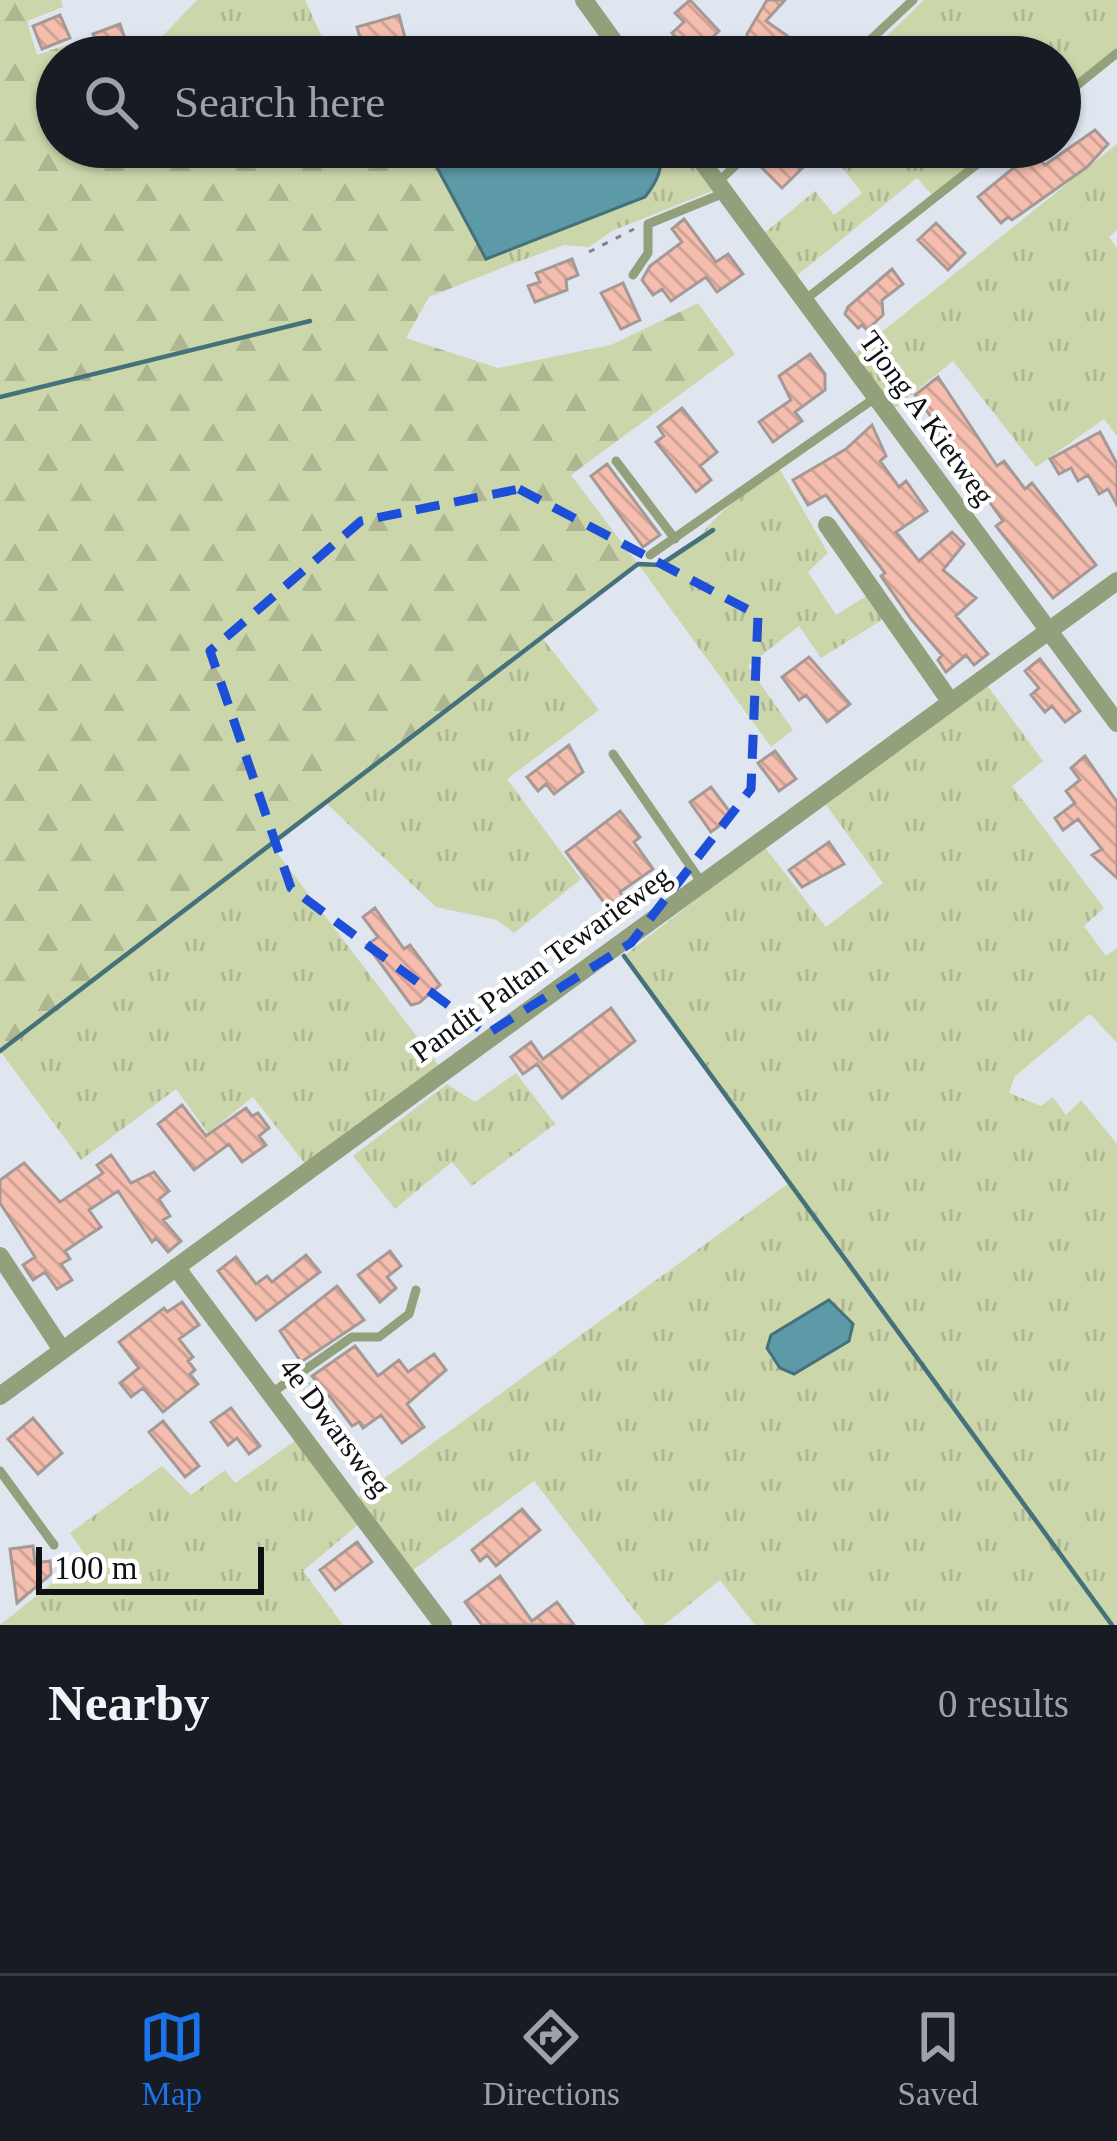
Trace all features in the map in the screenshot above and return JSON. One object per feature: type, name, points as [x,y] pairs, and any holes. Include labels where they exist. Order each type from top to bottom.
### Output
[{"type":"street","points":[[584,0],[610,36]]},
{"type":"street","name":"Tjong A Kietweg","points":[[706,168],[1117,723]]},
{"type":"street","points":[[826,525],[950,701]]},
{"type":"street","name":"Pandit Paltan Tewarieweg","points":[[0,1396],[1117,581]]},
{"type":"street","points":[[0,1256],[62,1350]]},
{"type":"street","name":"4e Dwarsweg","points":[[176,1267],[443,1625]]},
{"type":"lane","points":[[874,36],[913,0]]},
{"type":"lane","points":[[1081,82],[1117,53]]},
{"type":"lane","points":[[633,275],[648,253],[647,224],[720,188],[737,168]]},
{"type":"lane","points":[[803,301],[973,168]]},
{"type":"lane","points":[[650,555],[874,398]]},
{"type":"lane","points":[[616,461],[675,539]]},
{"type":"lane","points":[[613,754],[702,884]]},
{"type":"lane","points":[[273,1392],[352,1337],[379,1336],[409,1314],[416,1290]]},
{"type":"lane","points":[[0,1472],[54,1545]]},
{"type":"path","points":[[589,252],[647,224]]},
{"type":"highlighted area","points":[[519,489],[758,615],[751,789],[631,943],[487,1034],[291,888],[210,651],[361,521]]},
{"type":"green space","points":[[0,0],[61,0],[63,7],[27,21],[36,52],[36,168],[437,168],[486,259],[506,251],[512,264],[429,297],[406,338],[498,368],[611,345],[698,303],[735,354],[571,475],[638,564],[0,1051]]},
{"type":"green space","points":[[197,0],[305,0],[322,36],[162,36]]},
{"type":"green space","points":[[924,0],[1117,0],[1117,48],[1081,76],[1081,36],[887,36]]},
{"type":"green space","points":[[1117,144],[1117,230],[1109,237],[1117,248],[1117,436],[1104,419],[1036,467],[953,361],[895,408],[854,354]]},
{"type":"green space","points":[[658,168],[695,168],[712,191],[612,231],[589,247],[564,245],[512,264],[506,251],[645,197],[656,184]]},
{"type":"green space","points":[[842,168],[966,168],[932,195],[917,178],[795,277],[763,234],[815,191],[834,215],[862,193]]},
{"type":"green space","points":[[779,468],[828,553],[808,572],[836,615],[868,595],[885,618],[821,658],[799,626],[748,666],[793,730],[771,747],[638,564],[678,555],[724,510]]},
{"type":"green space","points":[[543,639],[599,710],[507,779],[581,879],[514,933],[497,920],[436,907],[326,803]]},
{"type":"green space","points":[[986,684],[1043,761],[1012,786],[1104,908],[1084,926],[1106,956],[1117,948],[1117,1043],[1090,1014],[1015,1076],[1009,1093],[1041,1106],[1053,1097],[1066,1115],[1081,1100],[1117,1144],[1117,1625],[755,1625],[720,1580],[664,1625],[646,1625],[534,1481],[413,1570],[359,1497],[789,1183],[624,956],[764,846],[826,927],[883,883],[826,805]]},
{"type":"green space","points":[[271,845],[440,1067],[306,1165],[253,1097],[208,1133],[176,1089],[81,1160],[0,1051]]},
{"type":"green space","points":[[516,1073],[555,1124],[472,1186],[452,1162],[395,1209],[353,1156],[447,1084],[475,1102]]},
{"type":"green space","points":[[298,1439],[360,1523],[303,1571],[343,1625],[0,1625],[86,1556],[70,1533],[162,1466],[191,1495],[225,1470],[235,1483]]},
{"type":"water","points":[[437,168],[659,168],[645,197],[486,259]]},
{"type":"water","points":[[829,1300],[853,1324],[849,1341],[794,1374],[780,1368],[767,1348],[771,1335]]},
{"type":"building","points":[[690,0],[719,31],[714,36],[675,36],[672,33],[684,22],[675,13]]},
{"type":"building","points":[[767,0],[785,0],[766,21],[787,36],[747,34]]},
{"type":"building","points":[[60,15],[69,36],[37,36],[33,26]]},
{"type":"building","points":[[399,15],[404,36],[359,36],[357,27]]},
{"type":"building","points":[[120,24],[124,36],[94,36]]},
{"type":"building","points":[[1095,130],[1108,144],[1087,167],[1012,220],[1008,217],[1001,223],[978,197],[1013,168],[1081,168],[1081,140]]},
{"type":"building","points":[[762,168],[802,168],[782,188]]},
{"type":"building","points":[[684,219],[716,262],[728,254],[743,274],[717,292],[706,277],[671,301],[662,289],[653,295],[642,280],[650,266],[682,242],[672,229]]},
{"type":"building","points":[[936,223],[965,253],[948,270],[918,240]]},
{"type":"building","points":[[572,259],[578,275],[566,280],[567,290],[535,302],[528,286],[540,282],[536,273]]},
{"type":"building","points":[[892,269],[903,284],[882,300],[883,315],[867,330],[862,325],[858,328],[845,314],[848,307]]},
{"type":"building","points":[[623,283],[640,320],[621,329],[601,293]]},
{"type":"building","points":[[810,354],[825,374],[825,390],[795,412],[802,421],[773,442],[759,422],[791,400],[779,376]]},
{"type":"building","points":[[938,377],[997,466],[1004,461],[1025,489],[1032,483],[1096,565],[1053,598],[996,526],[1003,521],[948,443],[944,446],[935,435],[941,430],[915,395]]},
{"type":"building","points":[[682,408],[717,452],[700,466],[711,480],[696,492],[656,442],[664,436],[658,427]]},
{"type":"building","points":[[872,425],[886,456],[880,461],[899,487],[906,481],[927,511],[896,532],[919,561],[952,532],[964,544],[943,570],[976,598],[956,616],[988,654],[974,665],[966,655],[946,672],[938,660],[942,655],[911,619],[881,576],[885,573],[826,495],[808,505],[793,480],[846,449]]},
{"type":"building","points":[[1100,432],[1117,464],[1117,505],[1108,489],[1099,494],[1088,475],[1078,481],[1071,468],[1059,474],[1050,459]]},
{"type":"building","points":[[607,464],[660,535],[643,547],[591,476]]},
{"type":"building","points":[[809,657],[850,704],[827,722],[806,695],[799,700],[782,677]]},
{"type":"building","points":[[1040,659],[1080,711],[1065,722],[1052,706],[1045,712],[1031,695],[1039,688],[1025,671]]},
{"type":"building","points":[[569,745],[583,772],[554,794],[546,784],[538,791],[527,777]]},
{"type":"building","points":[[775,751],[796,779],[779,791],[758,763]]},
{"type":"building","points":[[1085,756],[1117,802],[1117,878],[1092,855],[1102,849],[1078,819],[1063,830],[1055,818],[1075,803],[1066,791],[1080,780],[1071,768]]},
{"type":"building","points":[[711,787],[733,816],[711,832],[690,802]]},
{"type":"building","points":[[620,811],[640,837],[634,842],[653,869],[620,892],[628,902],[612,913],[566,852]]},
{"type":"building","points":[[829,842],[844,864],[802,887],[789,870]]},
{"type":"building","points":[[375,908],[404,949],[410,945],[440,985],[419,1003],[411,1005],[367,945],[378,937],[363,917]]},
{"type":"building","points":[[611,1008],[635,1041],[562,1098],[537,1064],[523,1074],[511,1057],[531,1042],[543,1059]]},
{"type":"building","points":[[182,1105],[206,1136],[246,1108],[252,1116],[258,1113],[269,1128],[259,1136],[266,1145],[242,1162],[229,1144],[194,1170],[158,1124]]},
{"type":"building","points":[[111,1155],[131,1183],[154,1172],[169,1191],[159,1199],[170,1216],[163,1220],[181,1241],[168,1252],[156,1238],[152,1242],[118,1191],[89,1210],[101,1227],[65,1251],[70,1259],[61,1264],[72,1280],[57,1289],[45,1272],[33,1280],[23,1265],[35,1257],[0,1203],[0,1180],[24,1163],[60,1202],[103,1173],[97,1165]]},
{"type":"building","points":[[390,1251],[401,1266],[387,1277],[396,1288],[380,1302],[358,1275]]},
{"type":"building","points":[[306,1255],[320,1272],[256,1320],[218,1271],[236,1257],[256,1284],[267,1276],[272,1282]]},
{"type":"building","points":[[337,1286],[364,1320],[301,1362],[280,1331]]},
{"type":"building","points":[[182,1302],[199,1325],[179,1339],[193,1357],[188,1361],[195,1370],[190,1374],[198,1384],[163,1412],[143,1388],[131,1397],[120,1383],[139,1368],[119,1342],[164,1308],[167,1312]]},
{"type":"building","points":[[355,1346],[378,1376],[399,1360],[408,1372],[434,1354],[446,1370],[407,1404],[424,1427],[402,1443],[381,1415],[363,1428],[359,1422],[352,1426],[329,1395],[323,1400],[311,1384],[316,1381],[312,1376]]},
{"type":"building","points":[[231,1408],[260,1446],[249,1454],[237,1438],[228,1445],[211,1422]]},
{"type":"building","points":[[33,1418],[62,1453],[38,1474],[8,1439]]},
{"type":"building","points":[[163,1421],[199,1466],[185,1477],[149,1432]]},
{"type":"building","points":[[522,1509],[540,1530],[496,1566],[487,1555],[480,1561],[472,1550]]},
{"type":"building","points":[[357,1542],[372,1562],[335,1590],[320,1570]]},
{"type":"building","points":[[33,1546],[35,1563],[50,1561],[51,1574],[17,1603],[10,1549]]},
{"type":"building","points":[[500,1576],[532,1621],[557,1602],[574,1625],[482,1625],[465,1602]]},
{"type":"waterway","points":[[0,397],[310,321]]},
{"type":"waterway","points":[[0,1051],[638,564],[660,565],[713,530]]},
{"type":"waterway","points":[[624,956],[1112,1625]]}]
